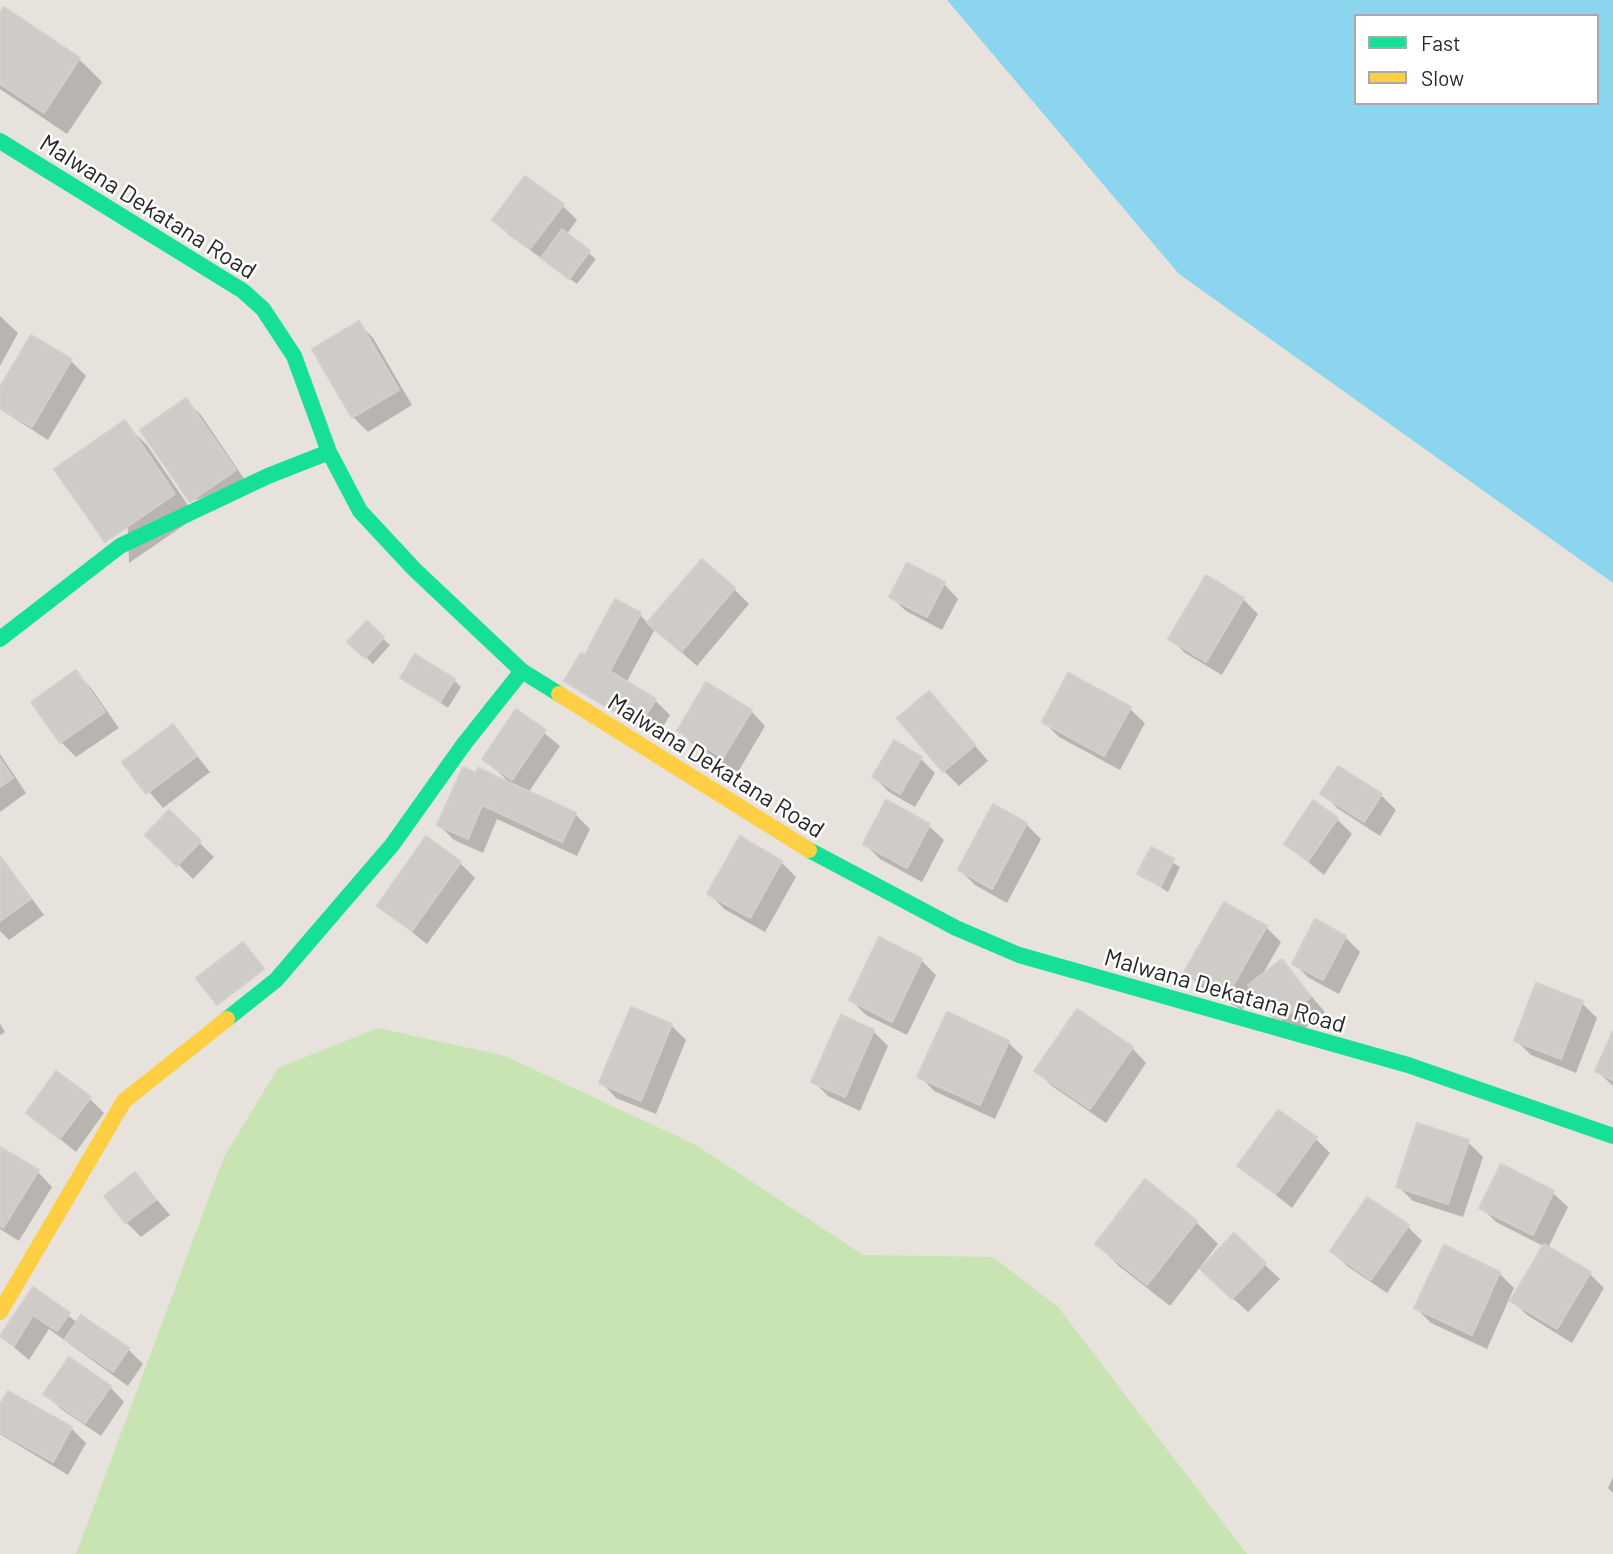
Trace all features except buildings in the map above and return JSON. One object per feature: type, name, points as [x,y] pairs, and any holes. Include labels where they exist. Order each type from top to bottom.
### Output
[{"type":"main road","name":"Malwana Dekatana Road","points":[[0,141],[243,291],[263,309],[294,356],[329,452],[360,511],[414,569],[522,670],[801,846],[981,939],[1019,955],[1408,1065],[1613,1136]]},
{"type":"main road","points":[[0,639],[120,546],[268,476],[329,452]]},
{"type":"main road","points":[[0,1312],[124,1101],[276,980],[392,845],[522,670]]},
{"type":"green space","points":[[378,1028],[505,1056],[696,1145],[863,1255],[993,1257],[1058,1307],[1247,1554],[76,1554],[224,1157],[278,1068]]},
{"type":"water","points":[[947,0],[1613,0],[1613,583],[1179,274]]},
{"type":"traffic: fast","points":[[0,141],[243,291],[263,309],[294,356],[329,452],[360,511],[414,569],[522,671],[559,694]]},
{"type":"traffic: fast","points":[[0,639],[120,546],[268,476],[329,452]]},
{"type":"traffic: fast","points":[[227,1019],[276,980],[392,845],[464,744],[522,671]]},
{"type":"traffic: fast","points":[[809,850],[956,928],[1019,955],[1408,1065],[1613,1136]]},
{"type":"traffic: slow","points":[[559,694],[809,850]]},
{"type":"traffic: slow","points":[[0,1312],[124,1101],[227,1019]]}]
